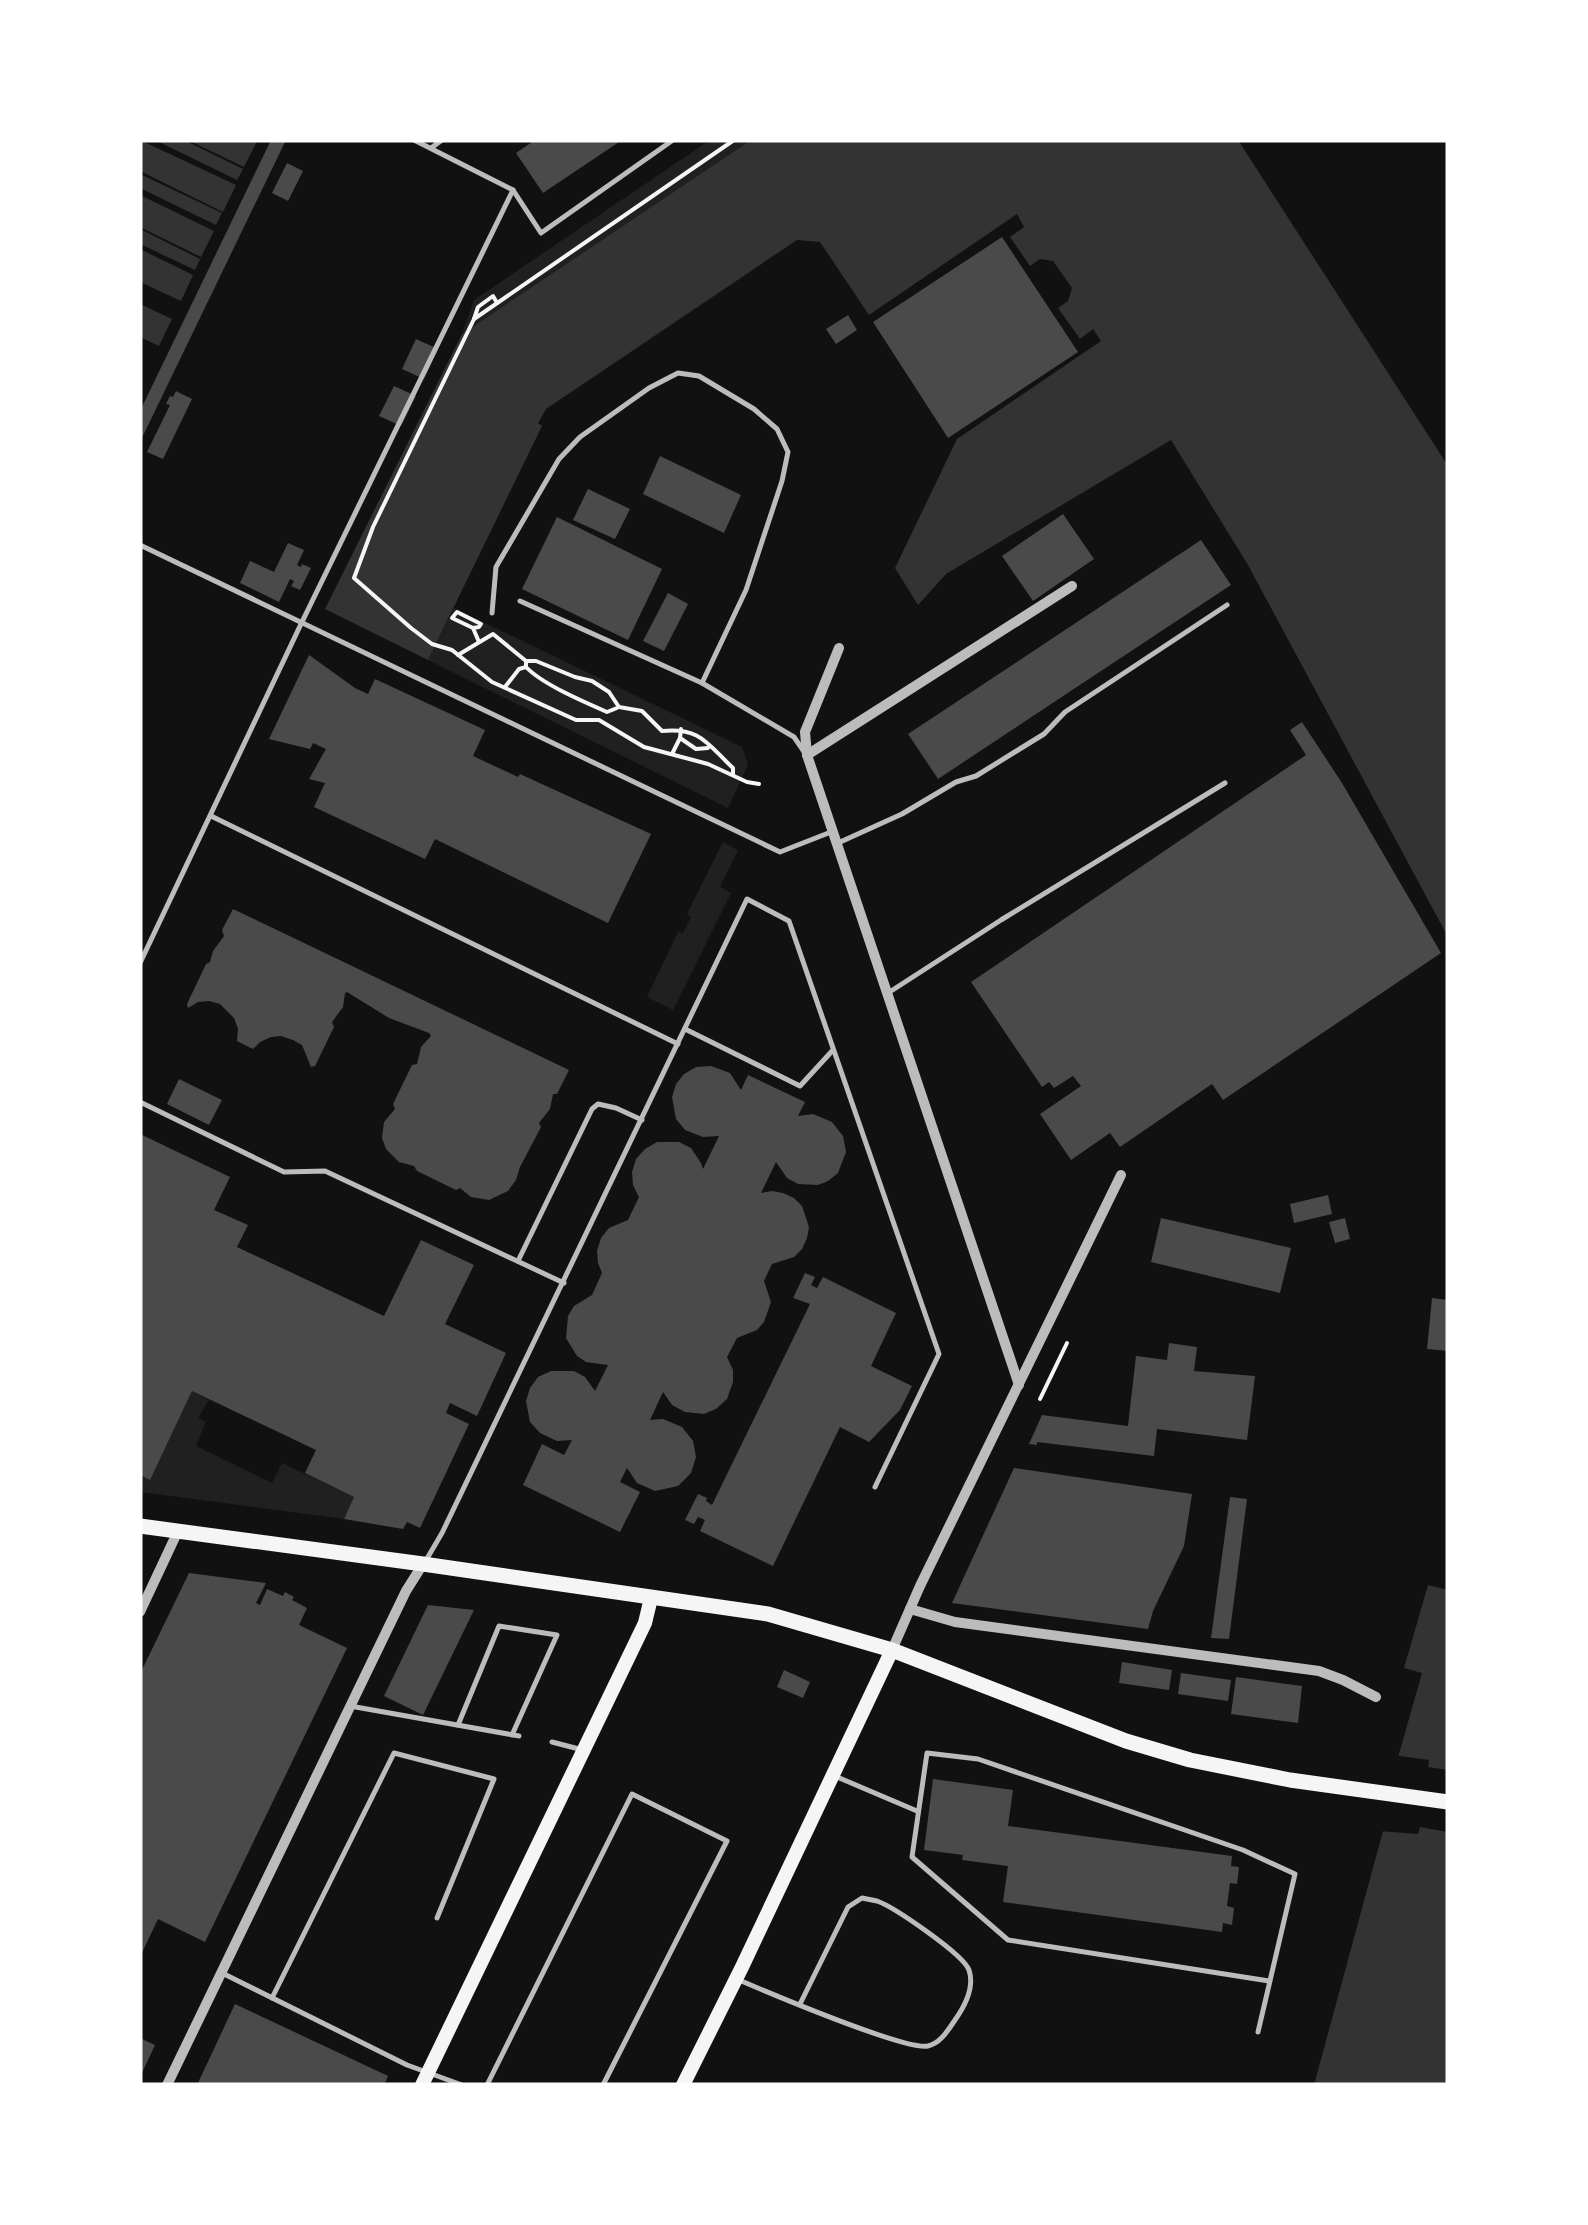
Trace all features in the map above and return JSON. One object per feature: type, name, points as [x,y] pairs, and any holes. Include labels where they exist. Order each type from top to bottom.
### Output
[{"type":"main road","points":[[140,1526],[729,1607],[784,1618],[892,1650],[1156,1750],[1290,1780],[1448,1802]]},
{"type":"main road","points":[[424,2079],[645,1623],[650,1598]]},
{"type":"main road","points":[[683,2085],[892,1650]]},
{"type":"street","points":[[807,756],[1072,586]]},
{"type":"street","points":[[839,648],[805,732],[807,756],[1019,1385]]},
{"type":"street","points":[[892,1650],[1121,1174]]},
{"type":"street","points":[[140,1612],[178,1531]]},
{"type":"street","points":[[167,2085],[406,1591],[424,1564]]},
{"type":"street","points":[[910,1609],[955,1622],[1318,1671],[1376,1697]]},
{"type":"lane","points":[[414,140],[513,190],[541,233],[673,140]]},
{"type":"lane","points":[[431,148],[442,140]]},
{"type":"lane","points":[[140,963],[513,190]]},
{"type":"lane","points":[[492,613],[496,567],[559,459],[580,437],[649,388],[678,373],[699,376],[754,409],[778,429],[788,452],[746,590],[702,683]]},
{"type":"lane","points":[[140,545],[780,852],[831,832]]},
{"type":"lane","points":[[520,601],[702,683],[794,737],[807,756]]},
{"type":"lane","points":[[835,844],[902,814],[956,782],[976,776],[1044,734],[1065,712],[1227,605]]},
{"type":"lane","points":[[886,994],[1225,783]]},
{"type":"lane","points":[[211,816],[678,1044]]},
{"type":"lane","points":[[424,1564],[564,1283],[747,899],[789,921],[939,1354],[875,1487]]},
{"type":"lane","points":[[685,1029],[800,1086],[833,1050]]},
{"type":"lane","points":[[140,1102],[284,1172],[326,1171],[564,1283]]},
{"type":"lane","points":[[518,1262],[592,1109],[606,1104],[642,1120]]},
{"type":"lane","points":[[350,1706],[458,1726],[516,1736],[557,1635],[499,1626],[458,1726]]},
{"type":"lane","points":[[552,1742],[582,1750]]},
{"type":"lane","points":[[272,1998],[394,1753],[494,1779],[437,1918]]},
{"type":"lane","points":[[1258,2032],[1295,1874],[1243,1850],[978,1759],[927,1753],[912,1856],[1008,1940],[1269,1982]]},
{"type":"lane","points":[[833,1775],[917,1811]]},
{"type":"lane","points":[[487,2085],[632,1794],[726,1841],[603,2085]]},
{"type":"lane","points":[[736,1978],[800,2004],[903,2043],[927,2046],[942,2039],[965,2006],[971,1985],[968,1968],[954,1951],[880,1902],[862,1898],[848,1907],[800,2004]]},
{"type":"lane","points":[[222,1973],[424,2079],[449,2079],[462,2085]]},
{"type":"path","points":[[737,142],[706,159],[590,243],[474,319],[373,527],[354,578],[411,628],[436,645],[452,650],[504,688],[576,720],[599,720],[644,747],[708,764],[759,784]]},
{"type":"path","points":[[706,159],[710,166]]},
{"type":"path","points":[[678,178],[682,186]]},
{"type":"path","points":[[647,200],[651,206]]},
{"type":"path","points":[[620,219],[623,225]]},
{"type":"path","points":[[473,628],[481,624],[457,612],[452,618],[473,628],[479,642]]},
{"type":"path","points":[[458,655],[492,634],[534,675],[594,706],[607,712],[619,707],[642,711],[662,731],[681,729],[699,734],[733,768],[733,776]]},
{"type":"path","points":[[504,688],[519,669],[536,660],[575,678],[592,681],[609,692],[619,707]]},
{"type":"path","points":[[588,720],[594,706]]},
{"type":"path","points":[[672,754],[681,729]]},
{"type":"path","points":[[680,738],[696,749],[710,748]]},
{"type":"path","points":[[1040,1399],[1066,1343]]},
{"type":"shaded area","points":[[140,140],[236,185],[223,212],[140,171]]},
{"type":"shaded area","points":[[155,140],[184,140],[243,169],[237,180]]},
{"type":"shaded area","points":[[188,140],[257,141],[244,167]]},
{"type":"shaded area","points":[[710,140],[751,140],[462,334],[474,300]]},
{"type":"shaded area","points":[[751,140],[1238,140],[1448,466],[1448,937],[1248,565],[1171,440],[946,574],[918,605],[895,568],[957,439],[1101,341],[1093,329],[1080,339],[1058,308],[1068,301],[1072,288],[1053,261],[1040,259],[1030,266],[1010,237],[1024,227],[1017,214],[869,315],[820,242],[797,240],[546,409],[538,423],[542,426],[428,660],[325,609],[462,334]]},
{"type":"shaded area","points":[[140,174],[222,213],[216,225],[140,188]]},
{"type":"shaded area","points":[[140,195],[214,231],[201,257],[140,227]]},
{"type":"shaded area","points":[[140,229],[200,259],[195,270],[140,244]]},
{"type":"shaded area","points":[[140,249],[193,275],[181,301],[140,282]]},
{"type":"shaded area","points":[[140,304],[172,319],[159,346],[140,337]]},
{"type":"shaded area","points":[[454,608],[742,747],[748,765],[728,808],[428,660]]},
{"type":"shaded area","points":[[723,842],[738,850],[720,887],[731,893],[673,1010],[647,997],[678,932],[683,933],[691,917],[687,914]]},
{"type":"shaded area","points":[[192,1391],[209,1400],[198,1418],[206,1422],[196,1446],[272,1483],[282,1463],[354,1497],[344,1519],[140,1492],[140,1475],[150,1479]]},
{"type":"shaded area","points":[[1428,1585],[1448,1590],[1448,2085],[1314,2085],[1422,1673],[1404,1668]]},
{"type":"pier","points":[[1393,1755],[1429,1760],[1428,1767],[1448,1770],[1448,1832],[1420,1827],[1418,1834],[1378,1831]]},
{"type":"building","points":[[271,140],[286,140],[140,442],[140,411]]},
{"type":"building","points":[[535,140],[622,140],[543,193],[516,153]]},
{"type":"building","points":[[287,163],[303,171],[288,201],[272,193]]},
{"type":"building","points":[[1002,237],[1078,352],[948,438],[873,322]]},
{"type":"building","points":[[848,315],[857,330],[836,344],[826,329]]},
{"type":"building","points":[[416,339],[438,349],[424,379],[402,369]]},
{"type":"building","points":[[394,386],[416,396],[401,426],[379,416]]},
{"type":"building","points":[[176,391],[192,399],[163,459],[147,452],[170,405],[166,404]]},
{"type":"building","points":[[660,456],[741,495],[724,533],[643,494]]},
{"type":"building","points":[[588,489],[630,509],[615,539],[573,520]]},
{"type":"building","points":[[1063,514],[1094,559],[1033,601],[1002,556]]},
{"type":"building","points":[[557,517],[662,569],[628,640],[522,589]]},
{"type":"building","points":[[1201,540],[1231,585],[938,779],[908,734]]},
{"type":"building","points":[[288,543],[304,550],[297,565],[311,568],[300,590],[291,586],[294,581],[290,579],[279,602],[240,583],[250,561],[274,572]]},
{"type":"building","points":[[668,593],[688,604],[664,651],[643,641]]},
{"type":"building","points":[[309,655],[368,694],[375,679],[485,730],[473,756],[651,834],[608,923],[435,839],[425,859],[314,807],[325,783],[309,779],[326,749],[313,743],[310,749],[269,739]]},
{"type":"building","points":[[1302,722],[1441,953],[1223,1100],[1212,1084],[1120,1147],[1110,1133],[1071,1160],[1040,1114],[1081,1086],[1073,1076],[1054,1088],[1049,1082],[1042,1087],[971,982],[1306,755],[1290,730]]},
{"type":"building","points":[[233,909],[569,1070],[557,1094],[553,1094],[550,1109],[539,1123],[541,1127],[508,1191],[489,1200],[471,1197],[460,1188],[456,1190],[414,1166],[399,1162],[386,1149],[382,1138],[384,1122],[395,1109],[393,1104],[412,1065],[417,1064],[429,1033],[389,1018],[347,992],[343,1007],[332,1022],[334,1027],[311,1067],[302,1045],[293,1040],[271,1037],[253,1049],[237,1041],[234,1018],[220,1004],[198,1002],[188,1008]]},
{"type":"building","points":[[711,1066],[730,1073],[741,1090],[748,1075],[805,1102],[798,1116],[813,1114],[832,1122],[843,1136],[846,1152],[838,1173],[818,1185],[798,1184],[787,1178],[776,1162],[761,1193],[772,1191],[794,1198],[802,1206],[809,1227],[807,1238],[794,1257],[772,1264],[764,1281],[771,1302],[764,1322],[757,1330],[737,1338],[727,1357],[733,1382],[727,1399],[704,1414],[685,1412],[672,1405],[663,1392],[650,1420],[663,1419],[682,1427],[693,1441],[696,1457],[691,1473],[678,1486],[655,1491],[637,1483],[627,1468],[620,1482],[640,1492],[620,1532],[523,1485],[542,1444],[564,1455],[572,1440],[557,1441],[540,1433],[530,1422],[526,1401],[538,1377],[551,1371],[574,1371],[585,1377],[595,1391],[608,1365],[586,1362],[577,1356],[566,1338],[568,1316],[574,1306],[592,1295],[602,1273],[597,1251],[601,1238],[609,1228],[628,1220],[639,1197],[632,1172],[645,1149],[657,1142],[679,1142],[691,1148],[703,1169],[719,1136],[703,1137],[685,1130],[676,1119],[672,1097],[684,1074],[696,1067]]},
{"type":"building","points":[[179,1079],[222,1100],[209,1125],[167,1104]]},
{"type":"building","points":[[140,1134],[230,1177],[214,1210],[248,1225],[237,1247],[384,1316],[421,1240],[474,1265],[445,1324],[506,1353],[477,1416],[450,1403],[446,1413],[469,1424],[420,1528],[407,1522],[403,1529],[344,1519],[354,1497],[305,1473],[316,1450],[192,1391],[150,1480],[140,1475]]},
{"type":"building","points":[[1328,1195],[1332,1214],[1294,1223],[1290,1204]]},
{"type":"building","points":[[1161,1218],[1291,1248],[1280,1293],[1151,1262]]},
{"type":"building","points":[[1345,1218],[1350,1239],[1335,1243],[1329,1222]]},
{"type":"building","points":[[805,1273],[815,1277],[811,1285],[817,1288],[823,1277],[896,1313],[871,1366],[912,1386],[900,1410],[869,1442],[840,1427],[773,1566],[700,1531],[705,1520],[698,1517],[694,1524],[685,1520],[698,1494],[712,1505],[810,1304],[793,1298]]},
{"type":"building","points":[[1432,1298],[1448,1300],[1448,1351],[1427,1349]]},
{"type":"building","points":[[1169,1343],[1197,1347],[1194,1371],[1255,1376],[1247,1440],[1157,1429],[1154,1456],[1029,1444],[1042,1415],[1128,1426],[1136,1356],[1167,1360]]},
{"type":"building","points":[[1014,1468],[1192,1494],[1184,1546],[1148,1629],[952,1603]]},
{"type":"building","points":[[1230,1497],[1247,1499],[1229,1639],[1211,1638]]},
{"type":"building","points":[[189,1573],[266,1583],[256,1603],[260,1605],[267,1589],[283,1596],[285,1592],[307,1608],[299,1625],[347,1648],[205,1942],[158,1919],[140,1957],[140,1674]]},
{"type":"building","points":[[428,1605],[474,1610],[423,1715],[384,1696]]},
{"type":"building","points":[[1122,1662],[1172,1670],[1169,1690],[1119,1683]]},
{"type":"building","points":[[784,1670],[810,1682],[803,1698],[777,1687]]},
{"type":"building","points":[[1181,1673],[1231,1680],[1228,1701],[1178,1694]]},
{"type":"building","points":[[1236,1677],[1302,1686],[1298,1723],[1231,1714]]},
{"type":"building","points":[[933,1779],[1013,1790],[1008,1826],[1232,1856],[1231,1866],[1239,1867],[1237,1884],[1230,1883],[1227,1906],[1234,1908],[1232,1925],[1223,1923],[1222,1932],[1003,1902],[1008,1866],[924,1850]]},
{"type":"building","points":[[235,2004],[388,2076],[384,2085],[197,2085]]},
{"type":"building","points":[[140,2038],[155,2045],[140,2077]]}]
